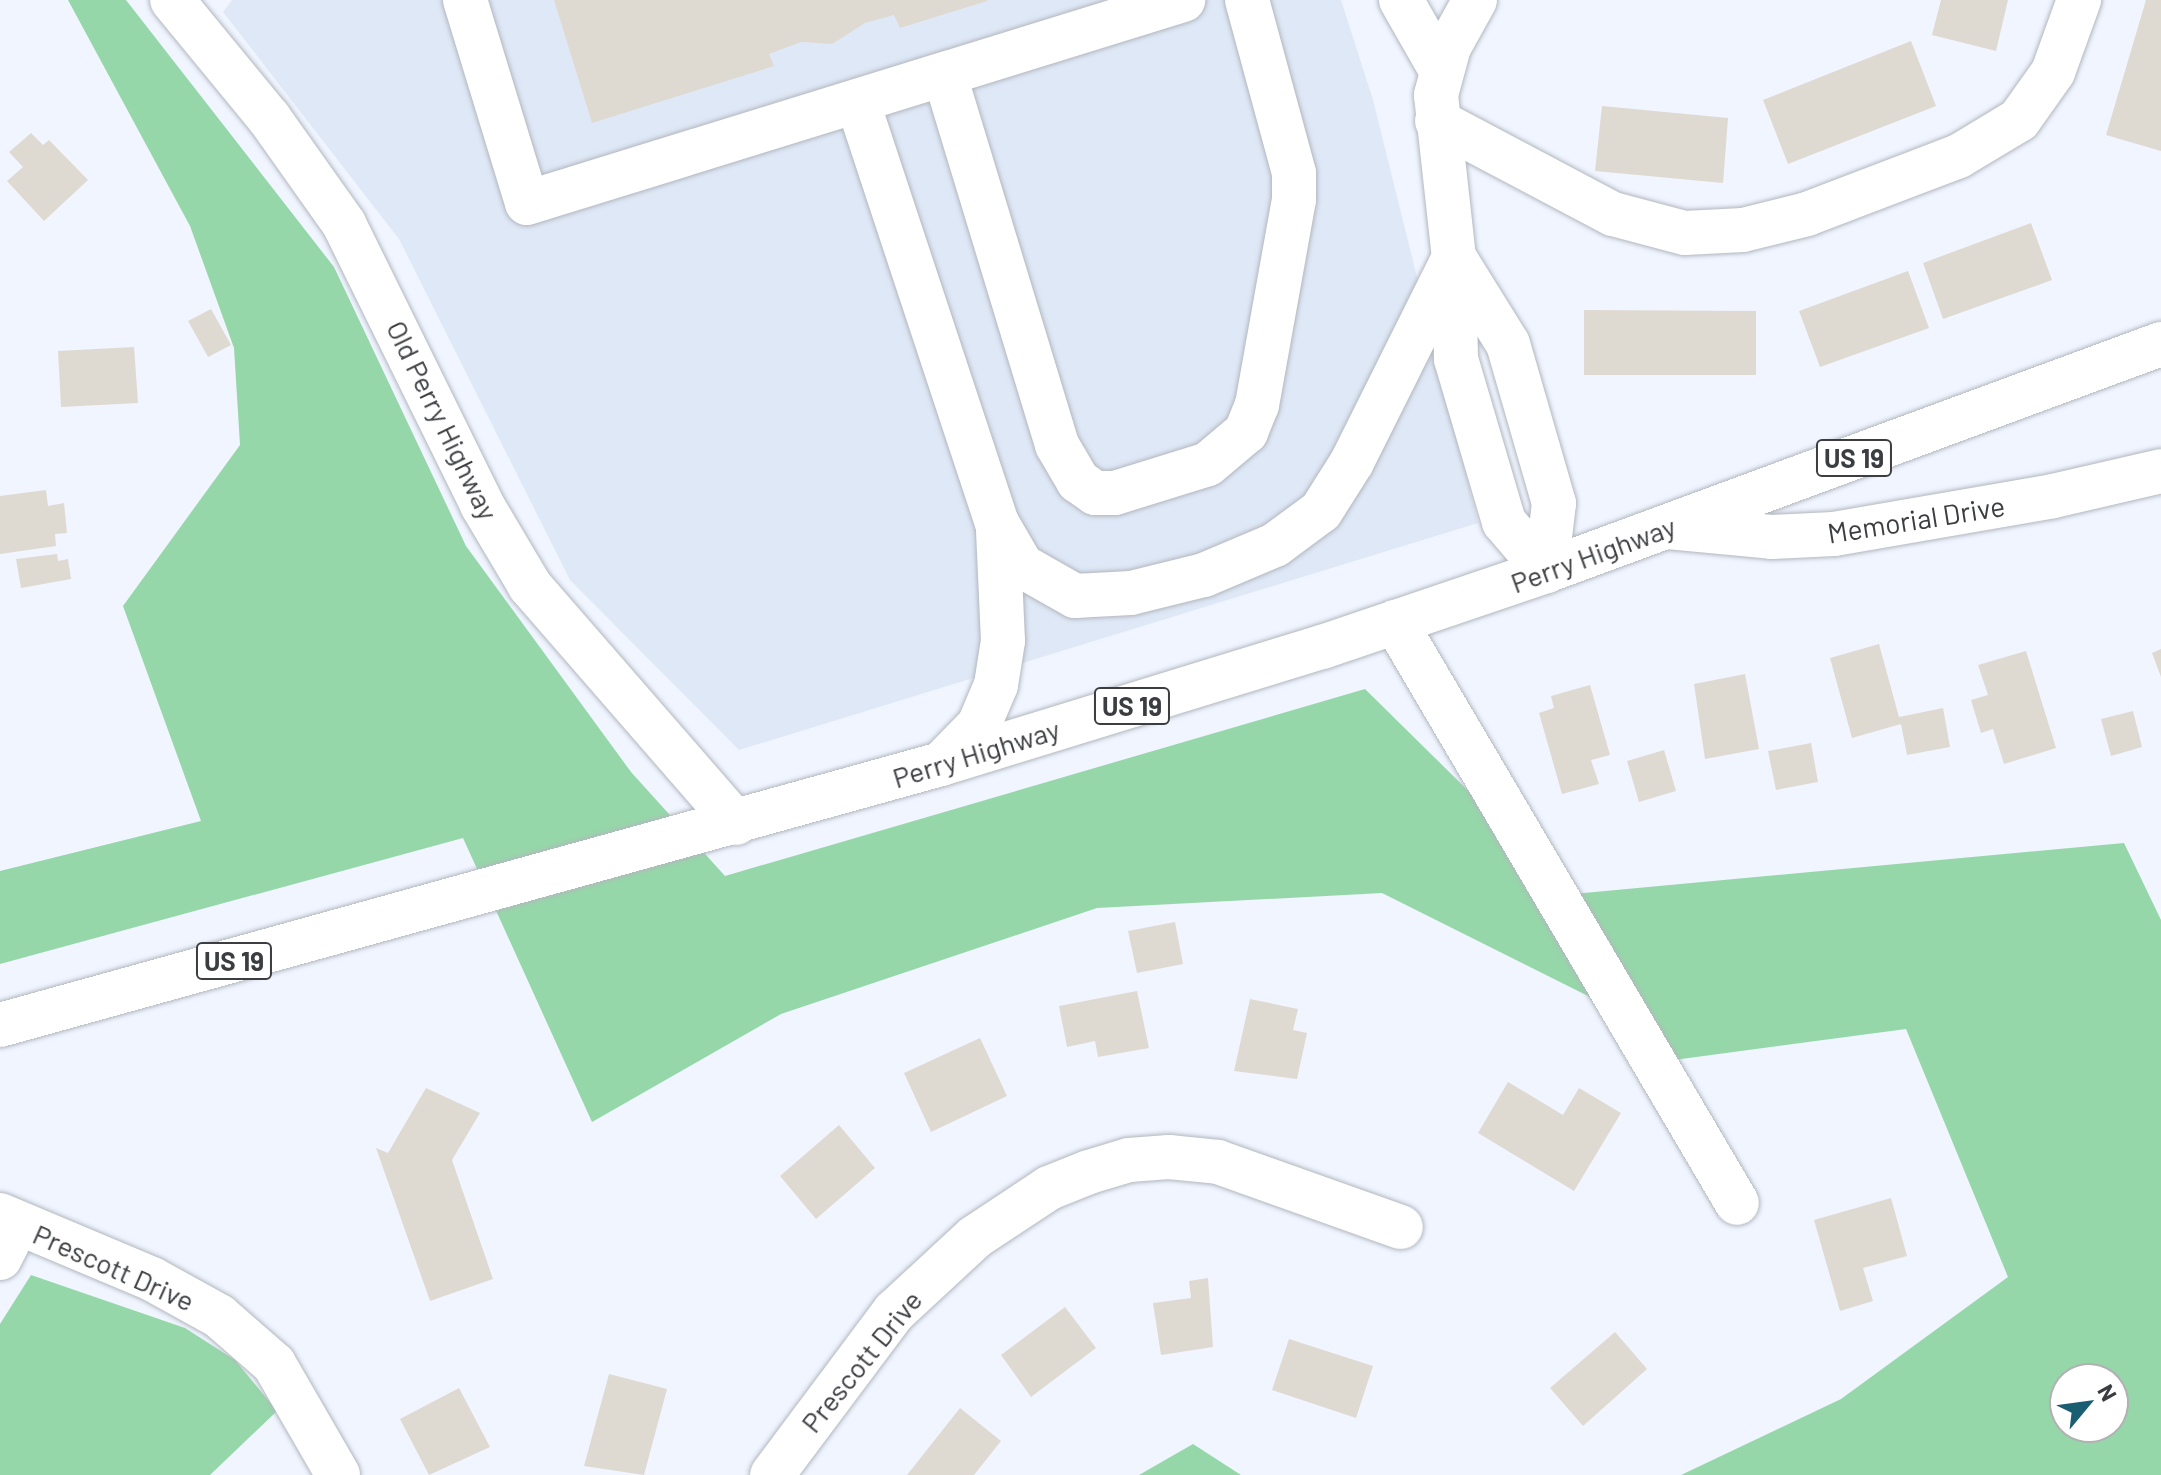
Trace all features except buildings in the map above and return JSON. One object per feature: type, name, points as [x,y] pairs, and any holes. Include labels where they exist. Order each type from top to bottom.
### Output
[{"type":"street","name":"Old Perry Highway","points":[[172,0],[269,118],[344,224],[482,505],[530,586],[736,823]]},
{"type":"street","points":[[465,0],[527,203],[1183,0]]},
{"type":"street","points":[[945,76],[1057,445],[1078,481],[1095,493],[1115,493],[1208,464],[1246,432],[1257,405],[1294,200],[1294,173],[1247,0]]},
{"type":"street","points":[[1401,0],[1441,70]]},
{"type":"street","points":[[1475,0],[1441,70],[1437,121],[1454,257],[1508,344],[1554,503],[1546,571]]},
{"type":"street","points":[[1437,121],[1613,214],[1685,233],[1743,230],[1807,214],[1959,156],[2019,120],[2053,72],[2079,0]]},
{"type":"street","points":[[858,103],[997,523],[1022,566],[1075,596],[1173,585],[1275,545],[1321,511],[1338,489],[1454,257]]},
{"type":"street","name":"Perry Highway","points":[[0,1025],[941,764],[1395,622],[1668,527],[2161,344]]},
{"type":"street","name":"Memorial Drive","points":[[1668,527],[1772,537],[1834,534],[2053,496],[2161,471]]},
{"type":"street","points":[[941,764],[979,725],[996,685],[1003,641],[997,523]]},
{"type":"street","points":[[1395,622],[1737,1203]]},
{"type":"street","name":"Prescott Drive","points":[[772,1475],[855,1359],[922,1285],[1013,1211],[1089,1172],[1129,1160],[1218,1162],[1401,1227]]},
{"type":"street","name":"Prescott Drive","points":[[6,1232],[152,1279],[229,1324],[274,1364],[338,1475]]},
{"type":"shaded area","points":[[232,0],[1341,0],[1373,100],[1478,523],[739,750],[570,580],[399,239],[223,12]]},
{"type":"green space","points":[[68,0],[126,0],[334,267],[466,546],[631,772],[725,876],[1365,689],[1573,894],[2124,843],[2161,920],[2161,1475],[1681,1475],[1841,1399],[2008,1277],[1906,1029],[1644,1064],[1588,996],[1382,893],[1097,908],[781,1014],[592,1122],[463,838],[0,964],[0,871],[201,821],[123,606],[240,445],[234,348],[190,226]]},
{"type":"green space","points":[[31,1275],[185,1328],[235,1360],[277,1411],[210,1475],[0,1475],[0,1324]]},
{"type":"green space","points":[[1193,1444],[1241,1475],[1139,1475]]}]
